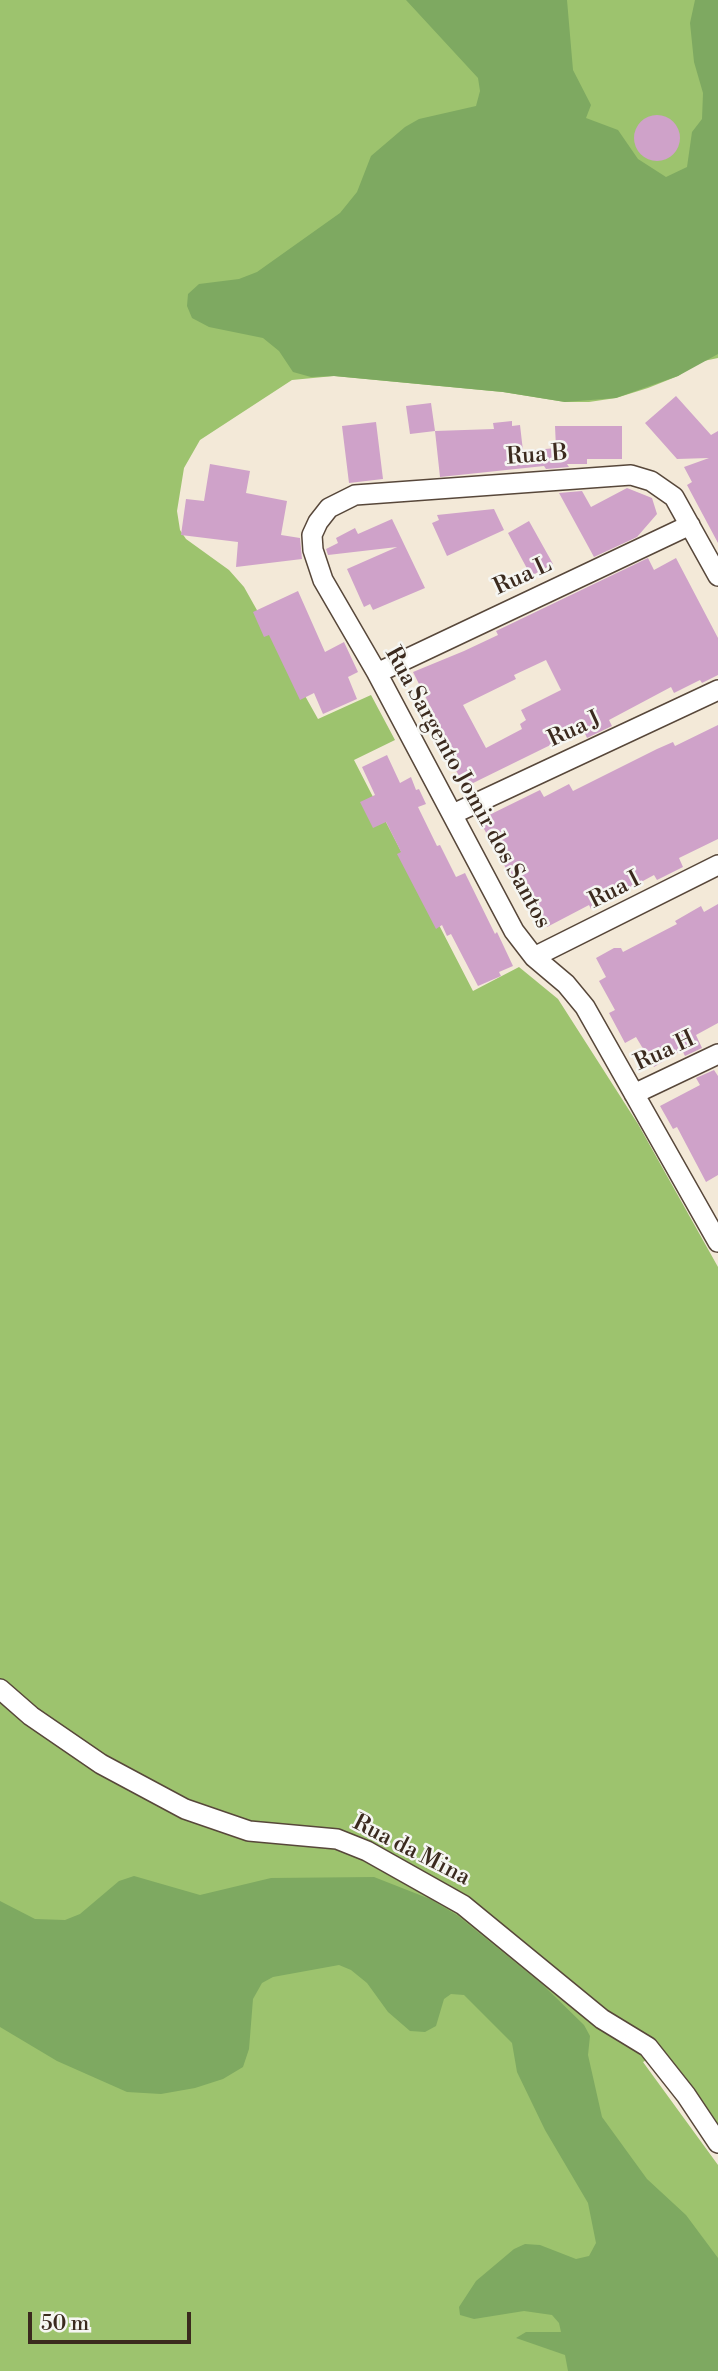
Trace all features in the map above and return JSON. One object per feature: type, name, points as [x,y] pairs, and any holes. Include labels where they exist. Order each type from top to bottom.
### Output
[{"type":"street","name":"Rua B","points":[[317,522],[336,503],[369,493],[617,475],[642,477],[674,497],[718,576]]},
{"type":"street","name":"Rua Sargento Jomir dos Santos","points":[[317,522],[312,542],[319,570],[514,931],[534,957],[577,995],[716,1232]]},
{"type":"street","name":"Rua L","points":[[377,673],[690,525]]},
{"type":"street","name":"Rua J","points":[[453,814],[718,691]]},
{"type":"street","name":"Rua I","points":[[534,957],[718,865]]},
{"type":"street","name":"Rua H","points":[[634,1094],[718,1054]]},
{"type":"street","name":"Rua da Mina","points":[[0,1689],[31,1716],[101,1764],[185,1809],[249,1831],[337,1839],[367,1851],[463,1905],[602,2019],[648,2047],[686,2095],[718,2143]]},
{"type":"green space","points":[[0,0],[718,0],[718,358],[699,362],[678,376],[648,388],[616,398],[589,402],[565,402],[503,392],[334,376],[292,380],[200,440],[184,468],[177,511],[180,530],[186,539],[229,570],[244,587],[318,719],[371,695],[395,740],[354,760],[473,991],[519,967],[558,999],[638,1124],[718,1267],[718,2127],[661,2052],[643,2062],[718,2165],[718,2371],[0,2371]]},
{"type":"green space","points":[[406,0],[567,0],[573,70],[591,105],[586,118],[618,130],[638,159],[666,177],[687,167],[692,132],[702,119],[703,93],[694,62],[690,23],[695,0],[718,0],[718,354],[678,376],[616,398],[565,402],[503,392],[334,376],[311,377],[293,372],[279,351],[263,338],[209,327],[192,318],[187,306],[188,294],[199,284],[239,279],[257,272],[340,213],[357,192],[371,156],[405,127],[419,119],[476,106],[480,91],[478,78]]},
{"type":"green space","points":[[134,1876],[200,1895],[271,1878],[374,1877],[430,1899],[457,1915],[543,1985],[584,2025],[590,2036],[588,2055],[602,2117],[647,2179],[686,2215],[718,2258],[718,2371],[568,2371],[565,2355],[516,2338],[526,2332],[561,2332],[559,2323],[552,2315],[524,2311],[474,2319],[460,2315],[459,2307],[476,2281],[514,2249],[525,2244],[540,2245],[576,2259],[589,2256],[596,2243],[588,2203],[545,2130],[517,2072],[512,2043],[464,1995],[451,1994],[444,1999],[436,2026],[425,2032],[410,2031],[388,2012],[367,1983],[351,1970],[339,1965],[273,1977],[262,1983],[253,1999],[249,2049],[243,2067],[223,2079],[195,2088],[161,2094],[127,2092],[57,2061],[0,2027],[0,1901],[35,1919],[65,1920],[80,1914],[119,1881]]},
{"type":"building","points":[[657,115],[673,122],[680,138],[673,154],[657,161],[641,154],[634,138],[641,122]]},
{"type":"building","points":[[676,396],[711,435],[718,431],[718,543],[687,485],[692,482],[684,467],[709,458],[677,459],[645,423]]},
{"type":"building","points":[[431,403],[435,431],[410,434],[406,406]]},
{"type":"building","points":[[512,421],[512,426],[520,425],[523,451],[556,448],[555,426],[622,426],[622,459],[587,459],[587,464],[567,464],[569,467],[546,469],[544,466],[440,477],[435,431],[494,429],[493,423]]},
{"type":"building","points":[[376,422],[383,479],[349,483],[342,426]]},
{"type":"building","points":[[210,464],[250,471],[246,493],[287,501],[281,535],[300,538],[302,559],[236,567],[238,542],[181,535],[186,499],[204,501]]},
{"type":"building","points":[[627,488],[652,498],[657,514],[637,537],[594,557],[559,493],[582,491],[591,507]]},
{"type":"building","points":[[494,509],[504,530],[447,556],[432,523],[439,520],[437,515]]},
{"type":"building","points":[[392,519],[425,588],[373,610],[370,604],[364,607],[347,569],[397,547],[328,555],[326,549],[338,543],[336,538],[355,528],[358,534]]},
{"type":"building","points":[[529,521],[553,564],[531,576],[508,533]]},
{"type":"building","points":[[648,558],[654,570],[676,558],[718,638],[718,675],[702,683],[700,680],[674,693],[671,687],[609,720],[612,726],[587,738],[583,729],[465,787],[453,765],[458,762],[413,672],[498,635],[496,631]],"holes":[[[546,660],[561,690],[521,710],[526,720],[520,724],[522,729],[486,748],[463,705],[516,679],[514,675]]]},
{"type":"building","points":[[298,591],[325,652],[344,642],[358,672],[348,677],[357,699],[323,714],[314,693],[300,700],[269,635],[264,637],[253,612]]},
{"type":"building","points":[[718,725],[718,839],[679,858],[683,867],[657,880],[654,875],[591,909],[589,905],[547,927],[530,893],[522,897],[479,820],[540,790],[544,797],[569,784],[573,791],[657,749],[673,742],[675,746]]},
{"type":"building","points":[[387,755],[400,783],[411,777],[416,790],[419,789],[426,804],[418,807],[437,846],[440,845],[456,877],[465,873],[495,934],[497,932],[513,966],[499,972],[501,976],[478,986],[451,934],[447,936],[442,925],[436,929],[397,854],[401,852],[386,822],[373,828],[360,802],[375,795],[362,767]]},
{"type":"building","points":[[718,904],[718,1023],[696,1035],[702,1048],[685,1056],[682,1050],[654,1067],[636,1037],[625,1043],[609,1013],[615,1010],[599,981],[606,977],[596,958],[614,948],[621,948],[623,952],[677,924],[675,921],[701,906],[704,912]]},
{"type":"building","points":[[714,1070],[718,1076],[718,1175],[706,1182],[677,1127],[673,1129],[660,1106],[700,1085],[696,1078]]}]
